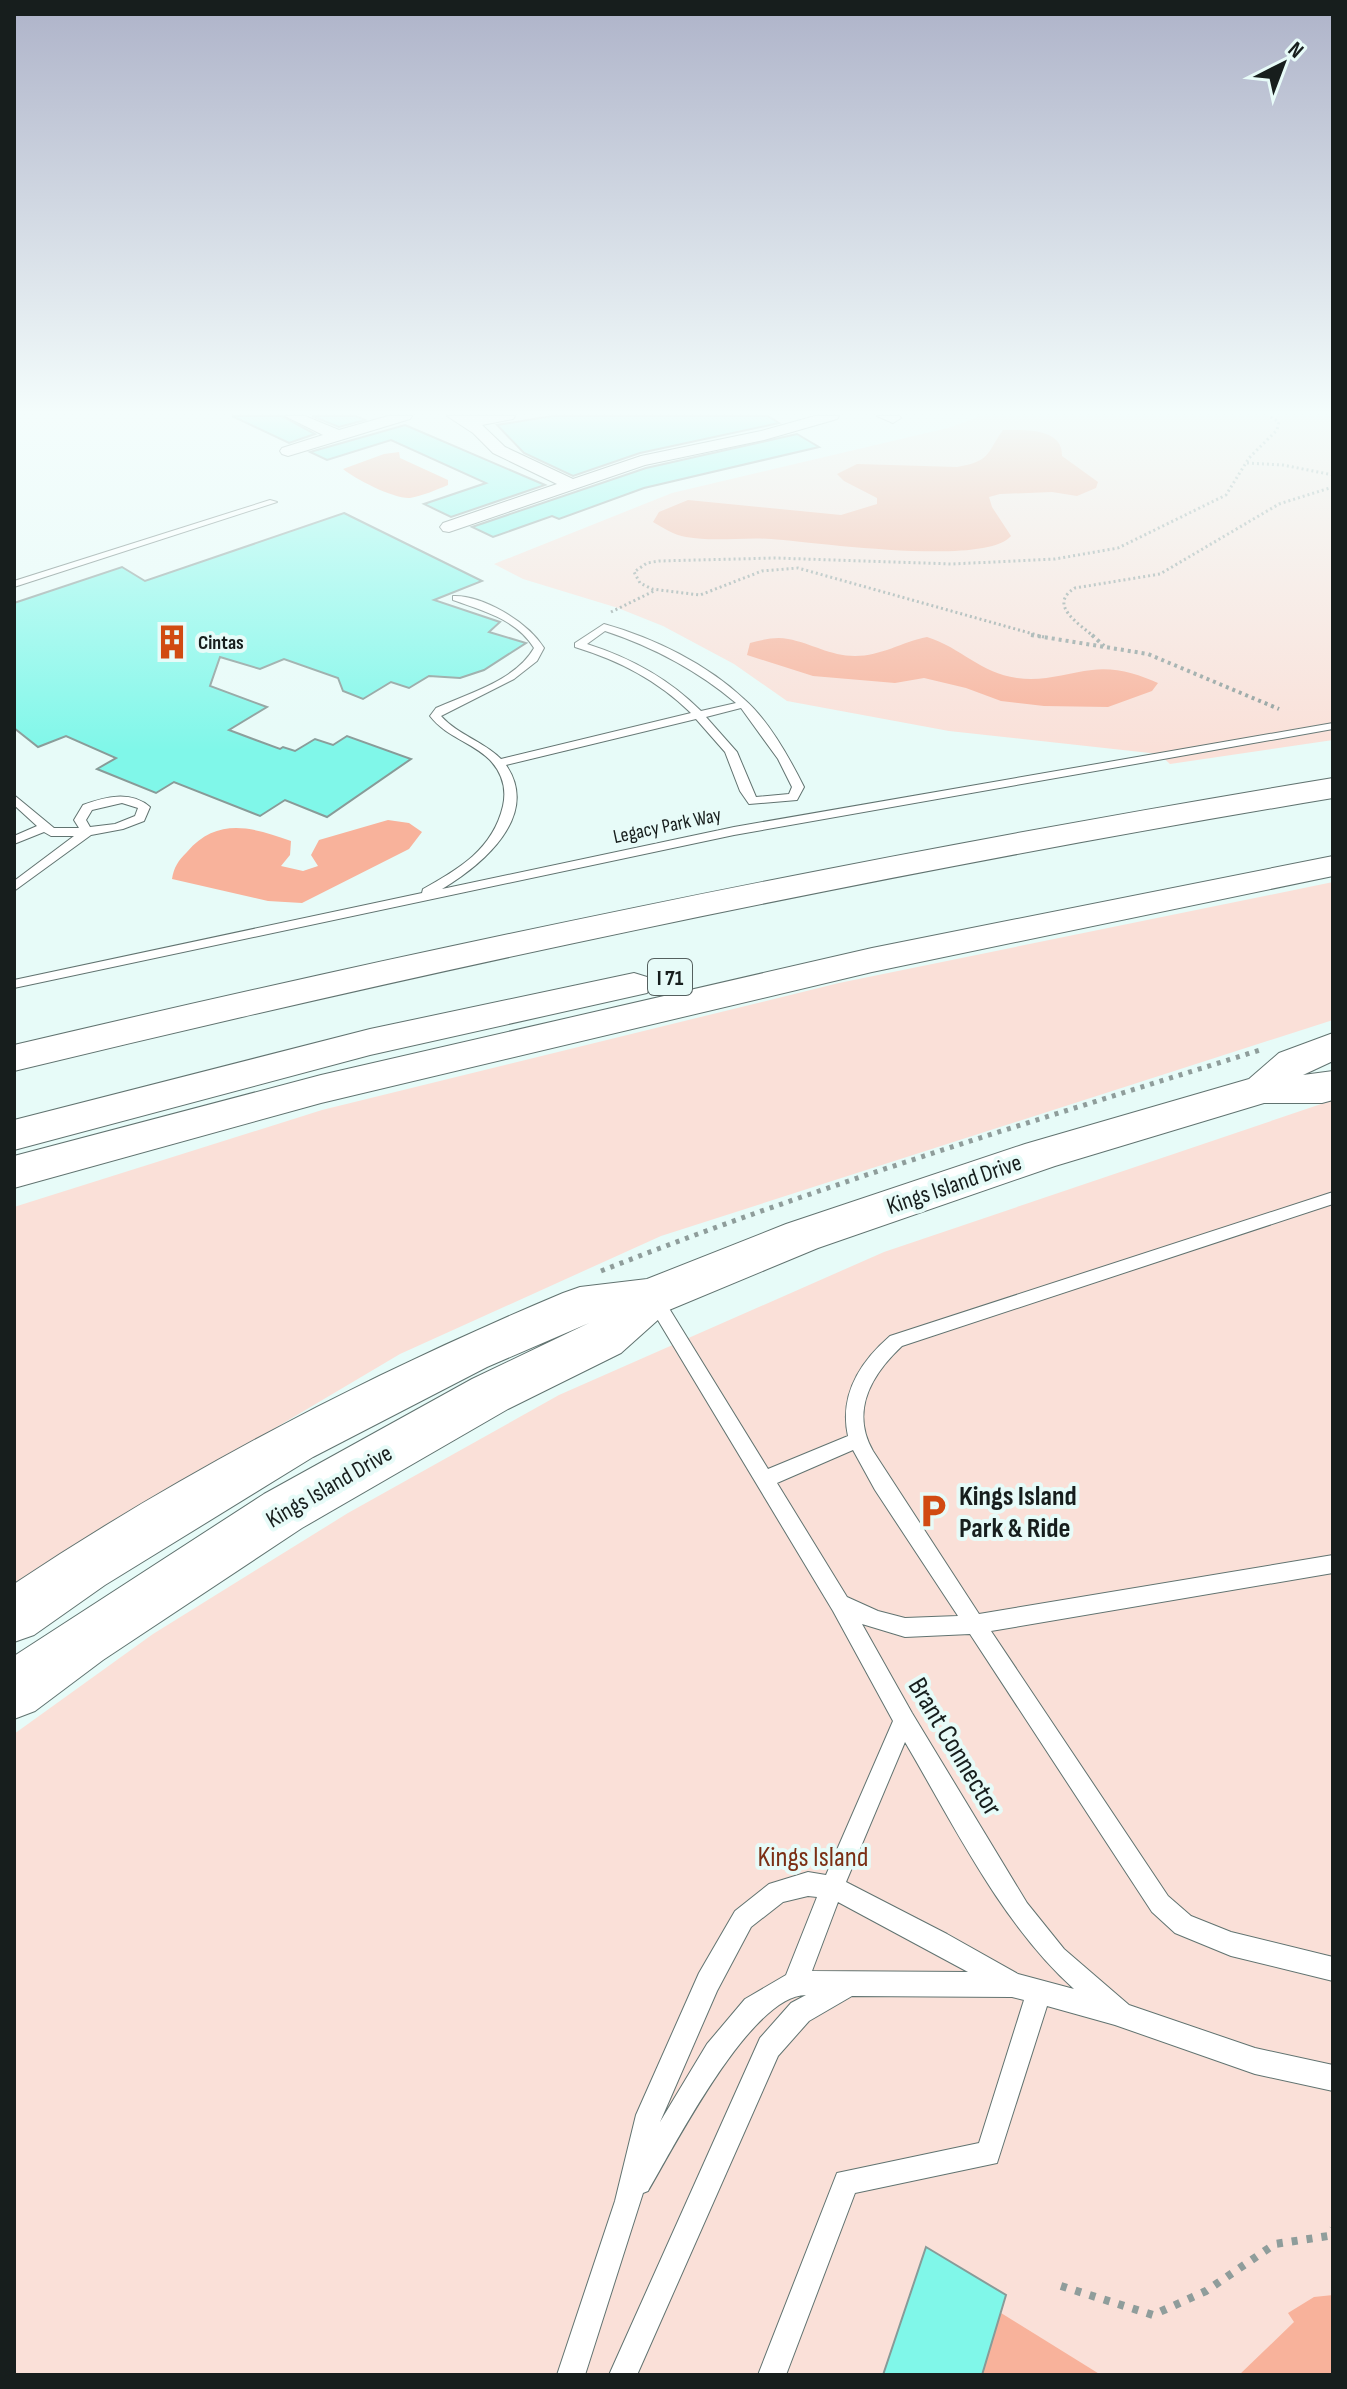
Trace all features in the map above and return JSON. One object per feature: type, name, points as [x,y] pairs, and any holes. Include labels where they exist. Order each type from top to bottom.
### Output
[{"type":"main road","points":[[14,1058],[357,977],[629,919],[968,852],[1333,788]]},
{"type":"main road","name":"I 71","points":[[14,1135],[370,1042],[1029,899],[1333,849]]},
{"type":"main road","points":[[14,1172],[321,1089],[872,960],[1333,866]]},
{"type":"main road","name":"Kings Island Drive","points":[[1263,1089],[1293,1062],[1333,1046]]},
{"type":"main road","name":"Kings Island Drive","points":[[14,1616],[86,1567],[295,1442],[470,1353],[580,1306],[652,1297],[802,1236],[1040,1155],[1263,1089],[1322,1089],[1333,1085]]},
{"type":"main road","points":[[14,1198],[242,1124],[321,1089]]},
{"type":"main road","name":"Kings Island Drive","points":[[14,1691],[83,1641],[283,1511],[490,1394],[604,1339],[652,1297]]},
{"type":"lane","points":[[14,584],[192,527]]},
{"type":"lane","points":[[416,899],[472,866],[503,830],[512,790],[498,763],[474,742],[441,724],[435,716],[440,710],[504,680],[535,657],[539,648],[535,637],[523,627],[456,598]]},
{"type":"lane","points":[[604,627],[664,650],[696,667],[744,704],[784,759],[798,787],[793,797],[753,801],[748,796],[733,754],[686,699],[661,680],[619,658],[579,645],[604,627]]},
{"type":"lane","points":[[498,763],[744,704]]},
{"type":"lane","name":"Legacy Park Way","points":[[14,984],[734,831],[1333,726]]},
{"type":"lane","points":[[14,799],[51,832],[87,832],[121,828],[140,818],[144,807],[130,798],[106,800],[87,808],[80,820],[87,832]]},
{"type":"lane","points":[[14,840],[46,827]]},
{"type":"lane","points":[[14,887],[87,832]]},
{"type":"lane","points":[[1333,1198],[896,1341],[874,1360],[859,1384],[855,1412],[858,1440],[882,1484],[1160,1904],[1183,1925],[1231,1944],[1333,1969]]},
{"type":"lane","name":"Brant Connector","points":[[652,1297],[840,1604],[904,1720],[1019,1911],[1056,1957],[1121,2015],[1255,2061],[1333,2078]]},
{"type":"lane","points":[[763,1480],[858,1440]]},
{"type":"lane","points":[[840,1604],[882,1624],[915,1631],[974,1624],[1333,1564]]},
{"type":"lane","points":[[795,1983],[832,1887],[904,1720]]},
{"type":"lane","points":[[571,2375],[628,2201],[649,2115],[708,1982],[743,1919],[777,1892],[808,1884],[832,1887],[939,1942],[1013,1985]]},
{"type":"lane","points":[[623,2375],[769,2047],[800,2012],[854,1982]]},
{"type":"lane","points":[[628,2201],[716,2053],[754,2008],[795,1983],[1013,1985],[1121,2015]]},
{"type":"lane","points":[[772,2375],[846,2182],[988,2154],[1039,1992]]},
{"type":"path","points":[[1161,527],[1130,543],[1097,553],[952,564],[775,558],[647,563],[634,572],[634,578],[656,590],[700,595],[762,571],[798,568],[1029,635],[1160,657],[1279,709]]},
{"type":"path","points":[[1106,647],[1065,611],[1062,602],[1065,594],[1075,588],[1160,574],[1241,527]]},
{"type":"path","points":[[604,627],[601,621],[612,612],[656,590]]},
{"type":"path","points":[[1061,2286],[1153,2315],[1206,2291],[1275,2244],[1328,2236],[1333,2229]]},
{"type":"green space","points":[[586,527],[1333,527],[1333,740],[1170,764],[1159,754],[949,731],[787,701],[734,664],[663,626],[618,608],[523,579],[494,564]]},
{"type":"green space","points":[[1333,882],[1333,1020],[661,1236],[400,1354],[78,1545],[14,1592],[14,1207],[322,1110],[839,983]]},
{"type":"green space","name":"Kings Island","points":[[1333,1100],[1333,2375],[14,2375],[14,1734],[153,1634],[348,1513],[559,1395],[884,1252]]},
{"type":"shaded area","points":[[663,527],[1005,527],[1011,536],[995,545],[935,551],[859,548],[771,539],[697,538]]},
{"type":"shaded area","points":[[927,637],[951,647],[981,666],[1017,678],[1118,670],[1158,683],[1152,691],[1108,707],[1044,706],[1001,701],[966,688],[924,678],[895,683],[813,676],[747,655],[750,643],[774,638],[855,656],[874,654]]},
{"type":"shaded area","points":[[388,820],[409,823],[422,832],[409,849],[302,903],[268,901],[172,879],[177,864],[198,841],[223,829],[249,829],[291,841],[290,855],[281,866],[303,871],[318,866],[311,855],[319,840]]},
{"type":"shaded area","points":[[1333,2295],[1333,2375],[1239,2375],[1294,2322],[1288,2313],[1314,2297]]},
{"type":"shaded area","points":[[1001,2313],[1101,2375],[982,2375]]},
{"type":"building","name":"Cintas","points":[[302,527],[373,527],[482,581],[434,600],[500,622],[489,632],[526,643],[484,670],[460,678],[429,676],[409,688],[391,682],[363,699],[343,691],[338,678],[284,659],[260,669],[220,657],[210,686],[267,707],[229,730],[280,749],[295,751],[315,739],[333,745],[347,736],[411,759],[327,817],[285,800],[260,816],[174,782],[156,793],[97,769],[116,758],[66,736],[38,747],[14,728],[14,603],[122,567],[145,581]]},
{"type":"building","points":[[473,527],[520,527],[493,537]]},
{"type":"building","points":[[926,2247],[1006,2295],[982,2375],[883,2375]]},
{"type":"place","name":"Cintas","points":[[172,642]]},
{"type":"place","name":"Kings Island Park & Ride","points":[[933,1511]]}]
